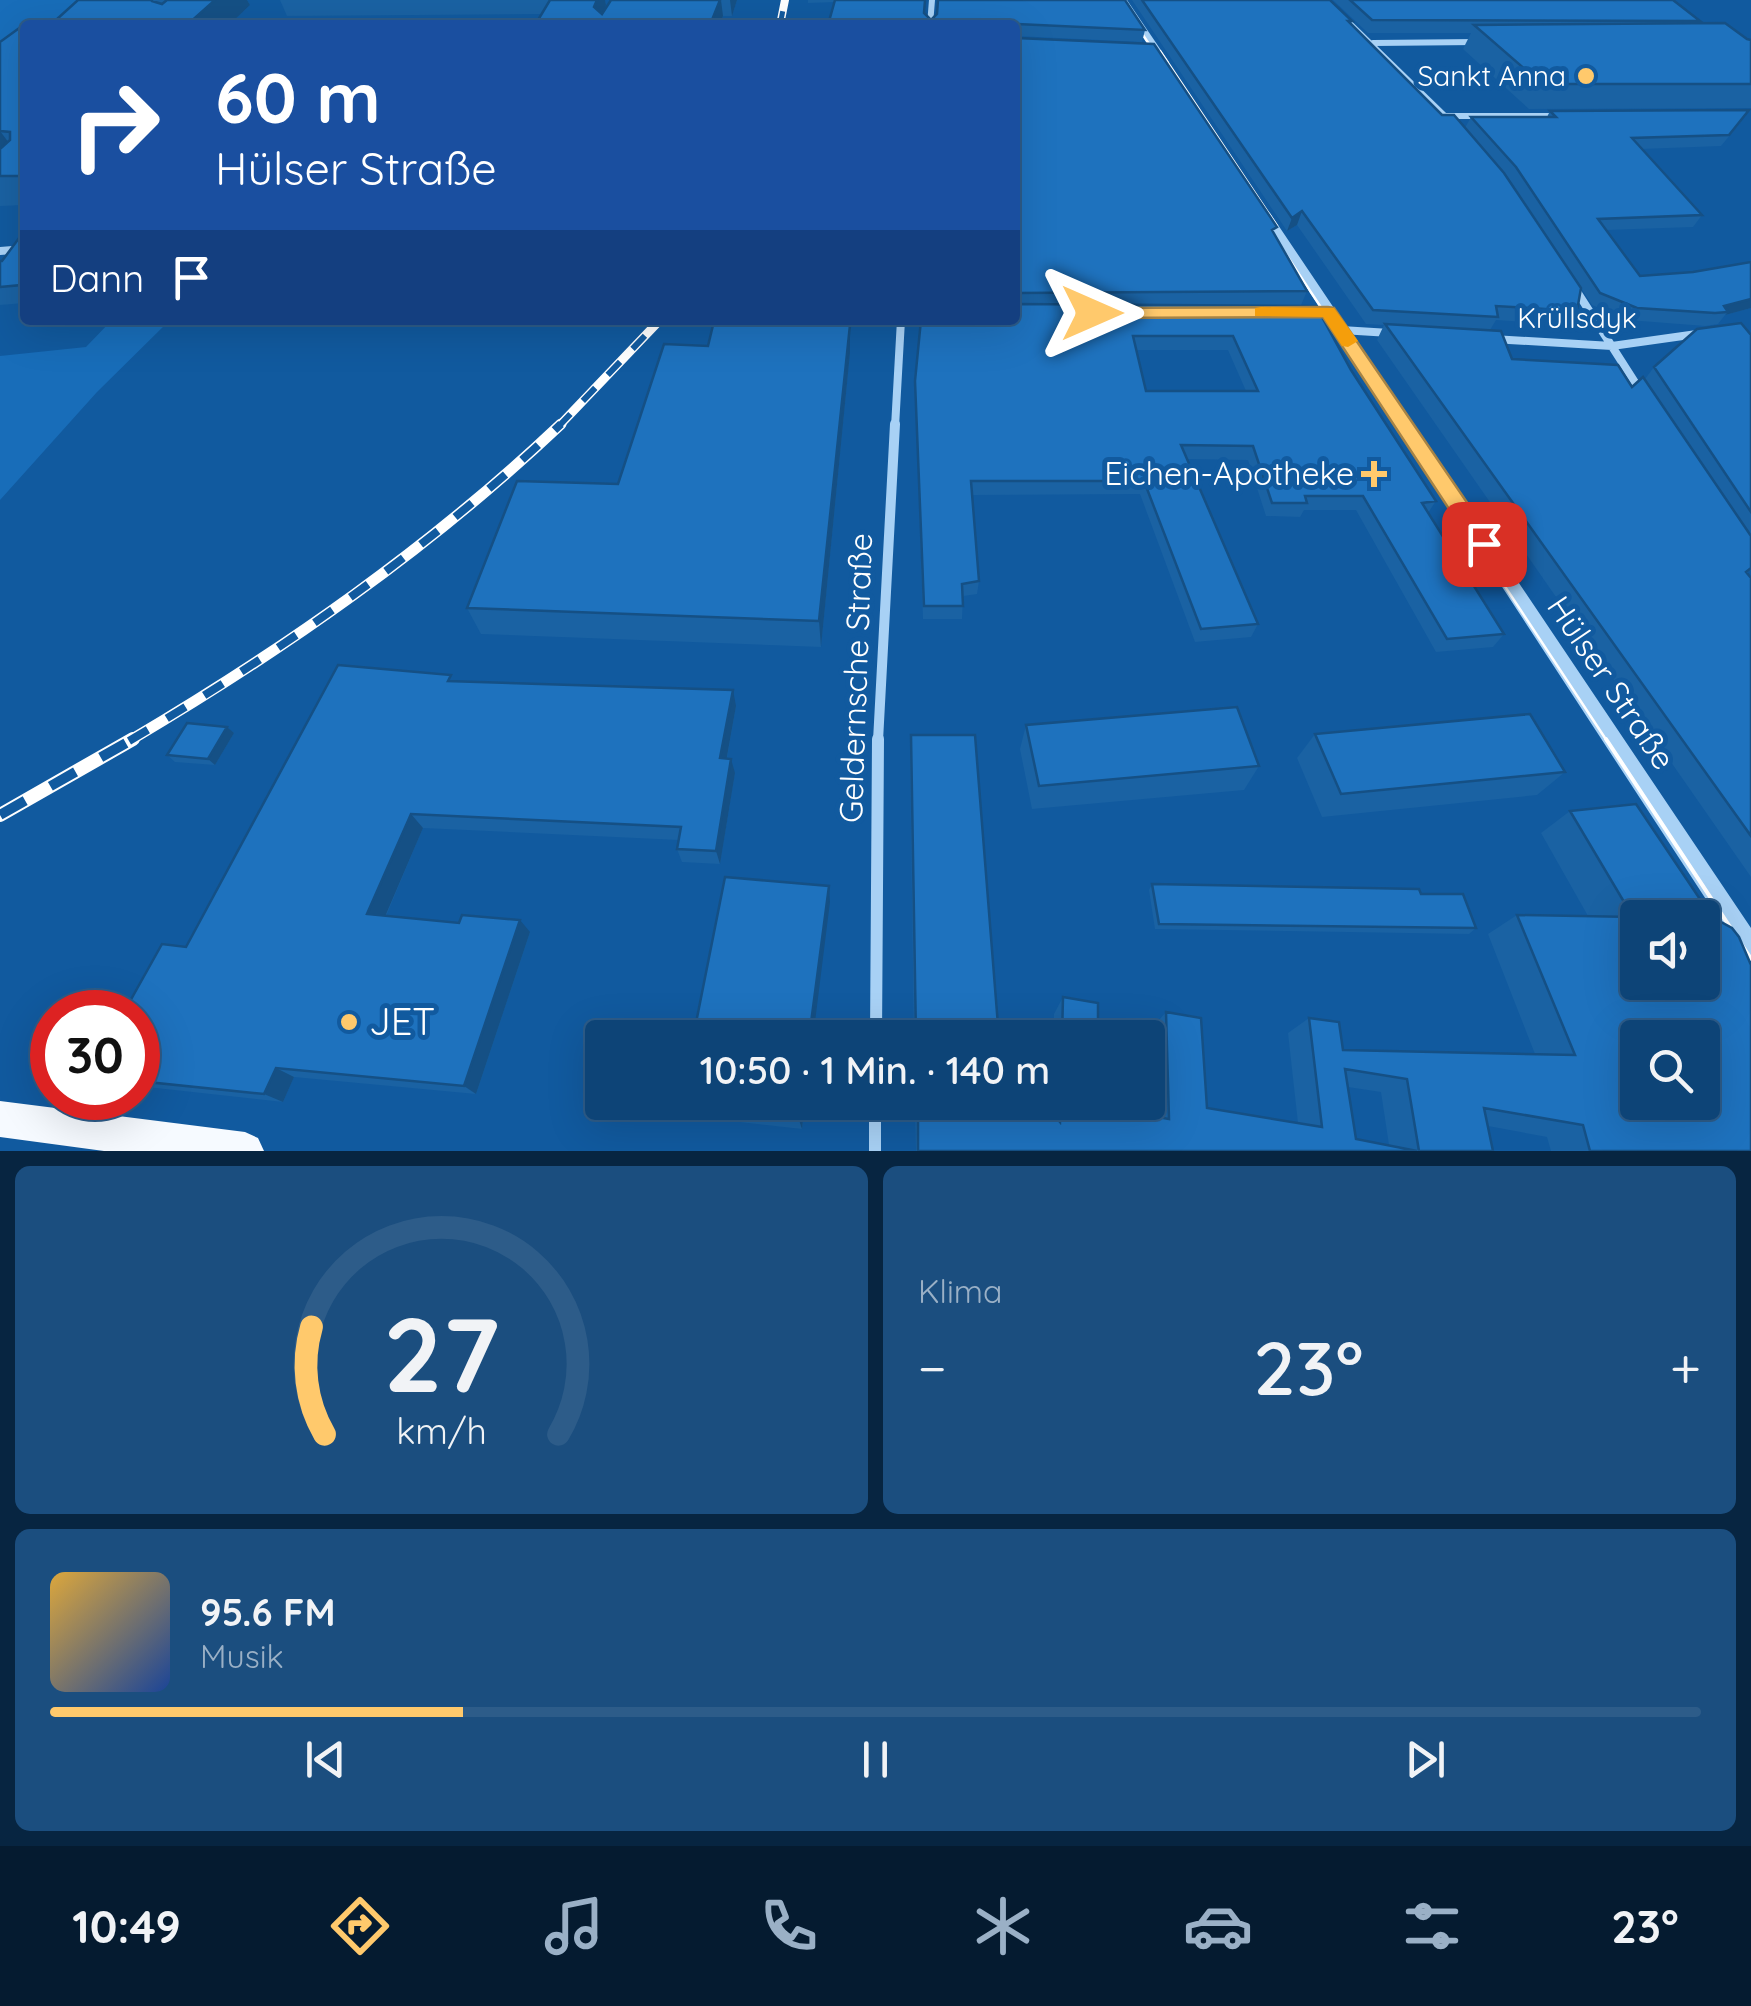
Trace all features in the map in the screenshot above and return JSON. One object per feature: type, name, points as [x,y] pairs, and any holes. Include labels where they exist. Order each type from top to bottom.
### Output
[{"type":"main road","points":[[0,1119],[227,1150]]},
{"type":"street","points":[[1123,0],[1178,83]]},
{"type":"street","points":[[1335,11],[1458,130]]},
{"type":"street","points":[[1372,43],[1492,42]]},
{"type":"street","points":[[1135,50],[1156,50]]},
{"type":"street","points":[[1446,116],[1579,116]]},
{"type":"street","name":"Hülser Straße","points":[[1253,197],[1751,948]]},
{"type":"street","points":[[1570,281],[1654,413]]},
{"type":"street","name":"Geldernsche Straße","points":[[876,1020],[878,726],[901,325]]},
{"type":"street","points":[[1341,330],[1403,334]]},
{"type":"street","name":"Krüllsdyk","points":[[1479,338],[1612,346],[1716,332]]},
{"type":"street","points":[[875,1120],[875,1151]]},
{"type":"shaded area","points":[[0,0],[92,0],[69,20],[20,20],[20,36],[0,79]]},
{"type":"shaded area","points":[[107,325],[165,325],[97,392],[0,500],[0,356],[86,347]]},
{"type":"building","points":[[78,0],[152,0],[162,4],[167,0],[215,0],[193,20],[56,20]]},
{"type":"building","points":[[550,0],[597,0],[594,7],[602,14],[611,0],[720,0],[712,20],[538,20]]},
{"type":"building","points":[[835,0],[925,0],[924,13],[931,20],[829,20]]},
{"type":"building","points":[[938,0],[1125,0],[1145,30],[1020,24],[1020,20],[931,20],[937,14]]},
{"type":"building","points":[[1142,0],[1330,0],[1442,115],[1454,115],[1504,173],[1581,288],[1577,311],[1496,306],[1498,317],[1373,310],[1302,211],[1292,218]]},
{"type":"building","points":[[1350,0],[1673,0],[1700,21],[1372,20]]},
{"type":"building","points":[[1725,23],[1751,40],[1751,84],[1542,84],[1474,25]]},
{"type":"building","points":[[20,28],[20,176],[0,176],[0,149],[10,140],[10,132],[0,131],[0,42]]},
{"type":"building","points":[[1020,38],[1154,44],[1277,227],[1272,230],[1307,291],[1020,293]]},
{"type":"building","points":[[1749,110],[1729,135],[1632,138],[1702,215],[1598,219],[1640,276],[1751,262],[1751,299],[1724,306],[1728,312],[1715,313],[1637,308],[1600,293],[1516,167],[1471,117],[1556,117],[1550,111]]},
{"type":"building","points":[[20,237],[20,285],[0,287],[2,261]]},
{"type":"building","points":[[1020,304],[1316,306],[1351,370],[1436,501],[1422,503],[1504,634],[1447,639],[1363,496],[1305,496],[1307,503],[1272,503],[1253,446],[1181,445],[1258,624],[1201,629],[1144,481],[971,481],[979,581],[962,584],[963,606],[924,606],[915,381],[921,325],[1020,325]],"holes":[[[1133,336],[1233,336],[1258,391],[1146,391]]]},
{"type":"building","points":[[1741,323],[1751,335],[1751,512],[1654,367],[1697,329]]},
{"type":"building","points":[[1385,324],[1501,331],[1512,359],[1618,365],[1632,387],[1643,377],[1751,536],[1751,568],[1746,572],[1751,578],[1751,836]]},
{"type":"building","points":[[713,325],[850,325],[819,621],[467,608],[517,481],[618,484],[664,344],[708,346]]},
{"type":"building","points":[[338,665],[451,675],[448,681],[733,690],[720,758],[731,759],[716,851],[677,849],[681,827],[411,814],[367,914],[459,923],[462,915],[520,920],[464,1086],[276,1068],[264,1094],[160,1083],[160,990],[136,990],[162,944],[186,947]]},
{"type":"building","points":[[1237,707],[1259,766],[1039,786],[1026,725]]},
{"type":"building","points":[[1530,714],[1565,772],[1341,794],[1315,734]]},
{"type":"building","points":[[187,723],[227,727],[208,759],[167,755]]},
{"type":"building","points":[[911,735],[975,735],[998,1020],[916,1020]]},
{"type":"building","points":[[1636,804],[1701,900],[1623,900],[1570,811]]},
{"type":"building","points":[[725,877],[829,886],[811,1020],[697,1020]]},
{"type":"building","points":[[1152,884],[1419,889],[1421,894],[1463,894],[1476,928],[1159,924]]},
{"type":"building","points":[[1517,915],[1620,917],[1620,1000],[1720,1000],[1720,921],[1732,928],[1751,965],[1751,1151],[1590,1151],[1583,1125],[1484,1108],[1493,1151],[1419,1151],[1407,1079],[1345,1069],[1356,1139],[1417,1151],[918,1151],[918,1120],[1169,1119],[1166,1012],[1201,1018],[1207,1108],[1322,1127],[1309,1018],[1339,1022],[1343,1050],[1575,1055]]},
{"type":"building","points":[[1063,997],[1098,1003],[1098,1020],[1062,1020]]},
{"type":"tram line","points":[[1120,0],[1164,67]]},
{"type":"tram line","points":[[1160,51],[1277,226]]},
{"type":"tram line","points":[[1262,218],[1607,741]]},
{"type":"tram line","points":[[1606,739],[1751,959]]},
{"type":"railway","points":[[781,20],[785,0]]},
{"type":"railway","points":[[560,425],[655,325]]},
{"type":"railway","points":[[129,741],[243,671],[354,595],[460,513],[560,425]]},
{"type":"railway","points":[[0,815],[133,739]]},
{"type":"slow traffic","points":[[1261,312],[1328,312],[1348,341]]},
{"type":"place","name":"Sankt Anna","points":[[1586,76]]},
{"type":"place","name":"Eichen-Apotheke","points":[[1374,474]]},
{"type":"place","name":"JET","points":[[349,1022]]},
{"type":"route","points":[[1092,313],[1328,312],[1484,544]]}]
